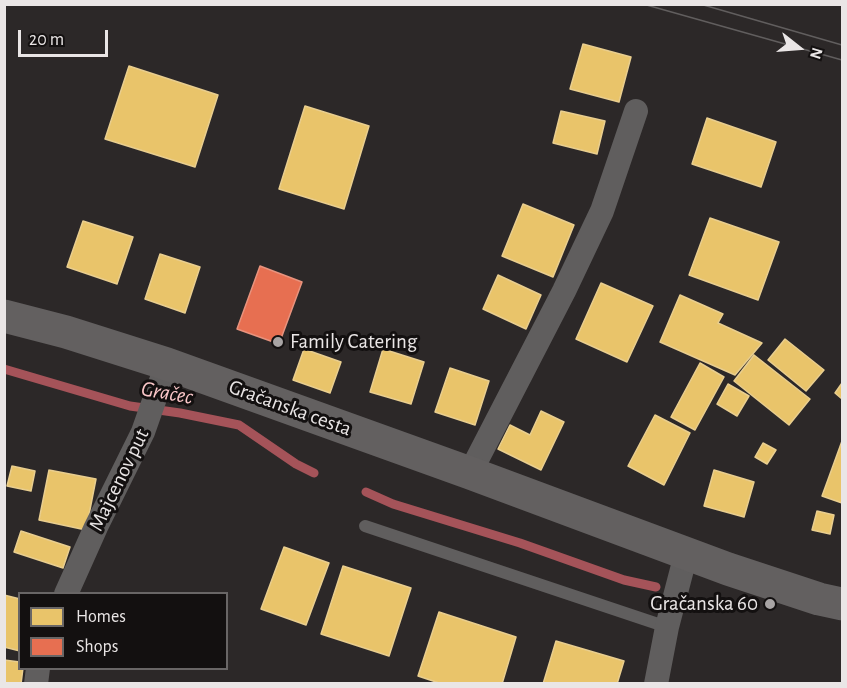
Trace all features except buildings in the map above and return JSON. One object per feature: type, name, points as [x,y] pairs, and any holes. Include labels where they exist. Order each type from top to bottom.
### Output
[{"type":"main road","name":"Gračanska cesta","points":[[4,316],[66,332],[167,364],[766,583],[843,604]]},
{"type":"street","points":[[470,473],[602,211],[636,111]]},
{"type":"street","name":"Majcenov put","points":[[67,592],[143,432],[167,364]]},
{"type":"street","points":[[656,684],[667,627],[686,554]]},
{"type":"lane","points":[[364,526],[667,627]]},
{"type":"waterway","name":"Gračec","points":[[4,369],[130,406],[239,425],[296,464],[314,473]]},
{"type":"waterway","name":"Gračec","points":[[366,492],[393,504],[520,543],[624,580],[656,587]]},
{"type":"tram line","points":[[643,4],[842,60]]},
{"type":"tram line","points":[[700,4],[842,45]]},
{"type":"place","name":"Family Catering","points":[[278,342]]},
{"type":"place","name":"Gračanska 60","points":[[770,604]]}]
